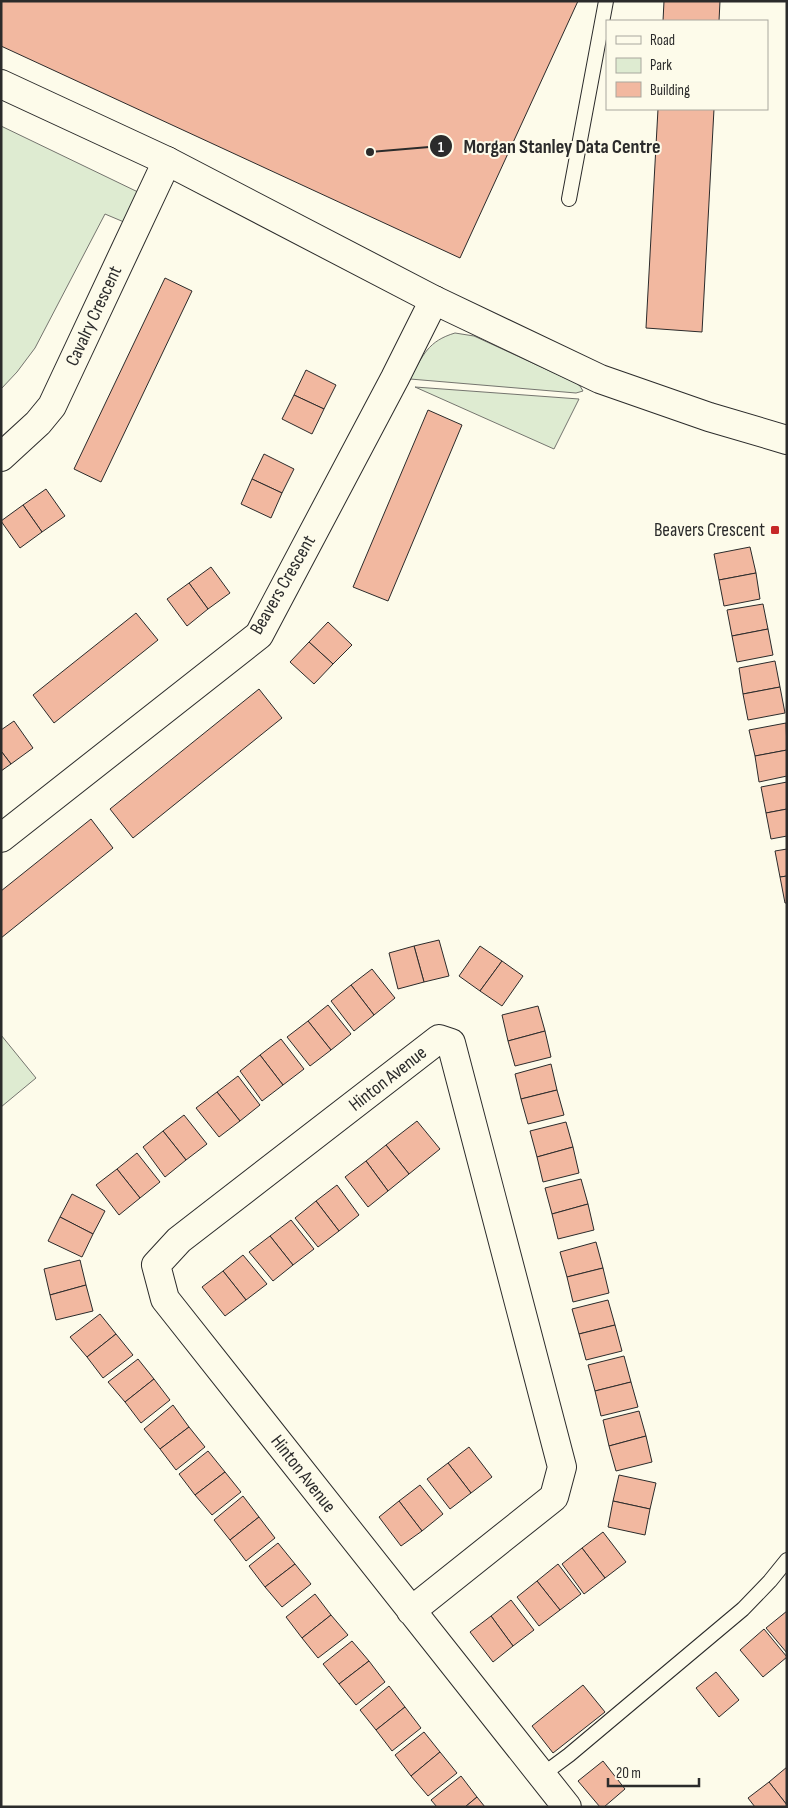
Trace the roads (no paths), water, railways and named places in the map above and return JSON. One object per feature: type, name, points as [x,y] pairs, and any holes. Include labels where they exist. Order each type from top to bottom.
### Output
[{"type":"street","points":[[1,84],[167,161],[434,300],[600,379],[709,417],[787,440]]},
{"type":"street","name":"Cavalry Crescent","points":[[1,457],[38,423],[52,406],[167,161]]},
{"type":"street","name":"Beavers Crescent","points":[[1,838],[259,635],[395,378],[434,300]]},
{"type":"street","name":"Hinton Avenue","points":[[411,1611],[554,1496],[562,1467],[450,1043],[439,1039],[179,1240],[156,1264],[165,1299],[411,1611],[567,1807]]},
{"type":"lane","points":[[569,199],[606,1]]},
{"type":"lane","points":[[542,1775],[569,1756],[743,1609],[787,1560]]},
{"type":"place","name":"Morgan Stanley Data Centre","points":[[370,152]]},
{"type":"place","name":"Beavers Crescent","points":[[775,530]]}]
